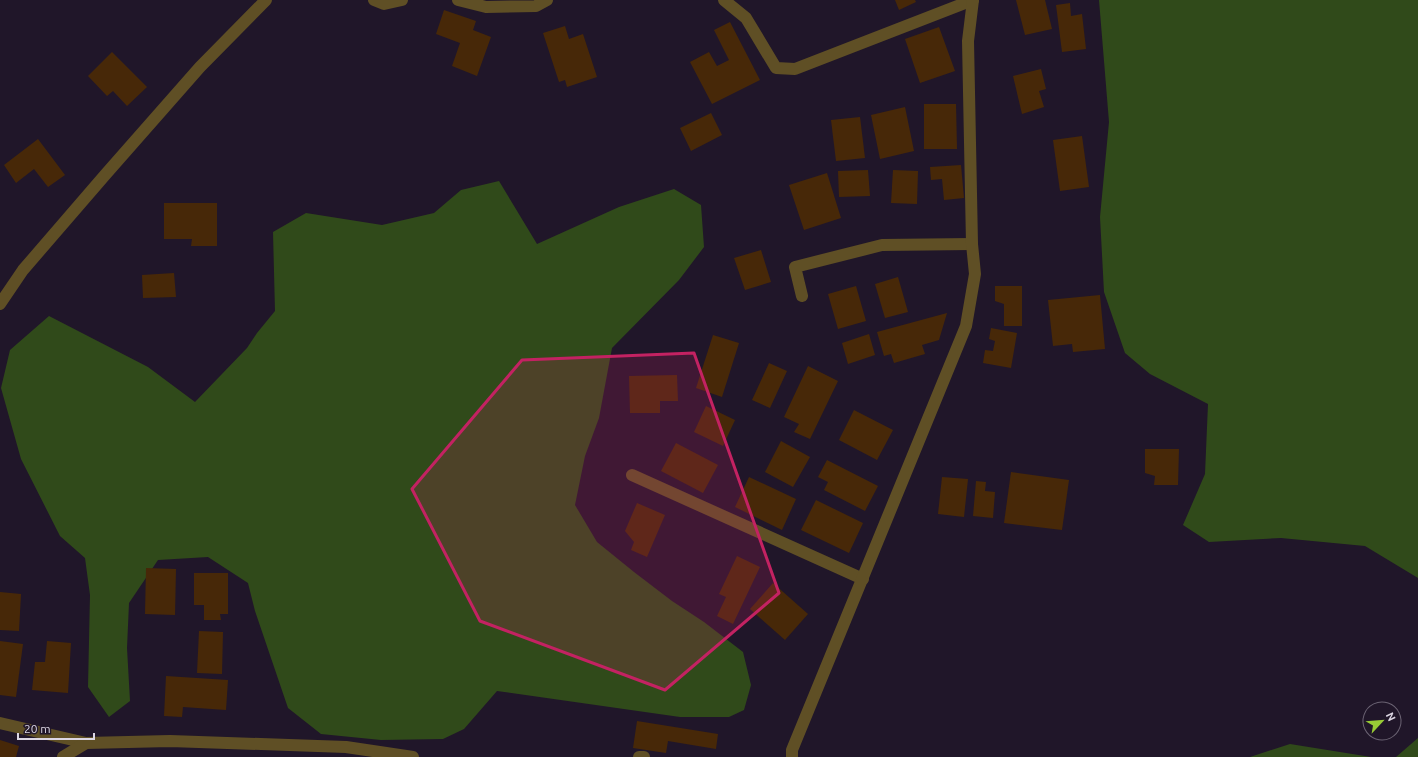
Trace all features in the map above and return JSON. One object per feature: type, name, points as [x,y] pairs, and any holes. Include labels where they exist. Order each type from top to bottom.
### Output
[{"type":"street","points":[[0,304],[23,270],[100,180],[200,68],[266,0]]},
{"type":"street","points":[[374,0],[384,4],[402,0]]},
{"type":"street","points":[[458,0],[486,7],[536,6],[547,0]]},
{"type":"street","points":[[724,0],[746,18],[776,68],[795,69],[973,0],[968,41],[972,244],[975,274],[966,326],[792,750],[792,757]]},
{"type":"street","points":[[802,296],[795,267],[882,245],[972,244]]},
{"type":"street","points":[[632,475],[863,579]]},
{"type":"street","points":[[0,723],[86,743],[170,741],[346,747],[413,757]]},
{"type":"street","points":[[63,757],[86,743]]},
{"type":"street","points":[[639,757],[644,757]]},
{"type":"highlighted area","points":[[694,353],[779,593],[665,690],[480,621],[412,489],[522,360]]},
{"type":"green space","points":[[1099,0],[1418,0],[1418,578],[1365,546],[1281,538],[1209,542],[1183,525],[1205,474],[1208,404],[1150,374],[1125,353],[1104,292],[1100,217],[1109,122]]},
{"type":"green space","points":[[499,181],[537,244],[619,207],[674,189],[701,205],[704,247],[679,280],[612,348],[599,418],[585,456],[575,505],[597,542],[672,601],[704,622],[743,652],[751,685],[744,710],[729,717],[680,717],[497,691],[464,729],[443,739],[381,740],[321,734],[288,708],[255,611],[248,583],[208,557],[158,560],[129,603],[127,648],[130,701],[109,717],[88,687],[90,595],[85,558],[60,536],[21,459],[1,388],[10,350],[49,316],[148,367],[195,402],[247,348],[275,311],[273,232],[306,213],[382,225],[434,213],[461,190]]},
{"type":"green space","points":[[1418,738],[1418,757],[1396,757]]},
{"type":"green space","points":[[1290,744],[1371,757],[1250,757]]},
{"type":"building","points":[[895,0],[915,0],[916,2],[899,10]]},
{"type":"building","points":[[1016,0],[1045,0],[1052,29],[1025,35]]},
{"type":"building","points":[[1070,3],[1071,16],[1082,14],[1086,49],[1062,52],[1056,5]]},
{"type":"building","points":[[444,10],[476,21],[473,30],[491,37],[477,76],[452,66],[460,43],[436,34]]},
{"type":"building","points":[[730,22],[760,80],[712,104],[690,62],[709,52],[717,66],[729,60],[714,30]]},
{"type":"building","points":[[565,26],[569,39],[583,34],[597,77],[567,87],[565,80],[559,82],[543,33]]},
{"type":"building","points":[[939,27],[955,71],[920,83],[905,39]]},
{"type":"building","points":[[112,52],[147,87],[127,106],[113,91],[107,96],[88,76]]},
{"type":"building","points":[[1041,69],[1046,89],[1039,91],[1044,107],[1022,114],[1013,76]]},
{"type":"building","points":[[924,104],[956,104],[957,149],[924,149]]},
{"type":"building","points":[[905,107],[914,151],[880,159],[871,115]]},
{"type":"building","points":[[711,113],[722,135],[691,151],[680,128]]},
{"type":"building","points":[[860,117],[865,158],[836,161],[831,120]]},
{"type":"building","points":[[1082,136],[1089,187],[1060,191],[1053,140]]},
{"type":"building","points":[[38,139],[65,175],[48,187],[34,169],[16,183],[4,165]]},
{"type":"building","points":[[961,165],[964,198],[944,200],[942,179],[931,180],[930,167]]},
{"type":"building","points":[[868,170],[870,196],[839,197],[838,171]]},
{"type":"building","points":[[893,170],[918,171],[917,204],[891,203]]},
{"type":"building","points":[[827,173],[841,218],[804,230],[789,185]]},
{"type":"building","points":[[164,203],[217,203],[217,246],[191,246],[192,239],[164,239]]},
{"type":"building","points":[[761,250],[771,282],[745,290],[734,258]]},
{"type":"building","points":[[174,273],[176,297],[143,298],[142,275]]},
{"type":"building","points":[[898,277],[908,312],[885,318],[875,284]]},
{"type":"building","points":[[856,286],[866,321],[838,329],[828,294]]},
{"type":"building","points":[[995,286],[1022,286],[1022,326],[1004,326],[1004,304],[995,301]]},
{"type":"building","points":[[1100,295],[1105,349],[1073,352],[1072,344],[1053,346],[1048,300]]},
{"type":"building","points":[[947,313],[939,340],[922,345],[925,354],[894,363],[891,354],[884,356],[877,332]]},
{"type":"building","points":[[991,328],[1017,333],[1011,368],[983,363],[985,350],[993,351],[995,341],[989,339]]},
{"type":"building","points":[[869,334],[875,355],[848,364],[842,343]]},
{"type":"building","points":[[713,335],[739,343],[722,397],[696,388]]},
{"type":"building","points":[[769,363],[787,371],[770,408],[752,400]]},
{"type":"building","points":[[808,366],[838,381],[810,439],[794,432],[799,424],[784,417]]},
{"type":"building","points":[[677,375],[678,401],[660,401],[660,413],[630,413],[629,376]]},
{"type":"building","points":[[706,406],[735,420],[723,446],[694,432]]},
{"type":"building","points":[[854,410],[893,430],[877,460],[839,440]]},
{"type":"building","points":[[781,441],[810,457],[793,487],[765,472]]},
{"type":"building","points":[[676,443],[718,465],[703,493],[661,471]]},
{"type":"building","points":[[1145,449],[1179,449],[1178,485],[1154,485],[1155,476],[1145,473]]},
{"type":"building","points":[[827,460],[878,486],[865,511],[824,490],[828,482],[818,477]]},
{"type":"building","points":[[1011,472],[1069,480],[1062,530],[1004,523]]},
{"type":"building","points":[[749,477],[796,499],[782,530],[735,507]]},
{"type":"building","points":[[942,477],[968,479],[964,517],[938,514]]},
{"type":"building","points":[[976,481],[986,482],[985,491],[995,492],[993,518],[973,516]]},
{"type":"building","points":[[816,500],[863,523],[849,553],[801,530]]},
{"type":"building","points":[[637,503],[665,515],[647,557],[631,550],[634,542],[625,531]]},
{"type":"building","points":[[737,556],[760,567],[733,624],[717,616],[726,597],[719,594]]},
{"type":"building","points":[[146,568],[176,569],[175,615],[145,614]]},
{"type":"building","points":[[194,573],[228,573],[228,614],[220,614],[221,620],[204,620],[204,605],[194,605]]},
{"type":"building","points":[[773,583],[808,614],[785,640],[750,609]]},
{"type":"building","points":[[0,592],[21,594],[19,631],[0,630]]},
{"type":"building","points":[[199,631],[223,632],[222,674],[197,673]]},
{"type":"building","points":[[0,641],[23,644],[16,697],[0,695]]},
{"type":"building","points":[[47,641],[71,643],[68,693],[32,690],[35,662],[45,662]]},
{"type":"building","points":[[166,676],[228,680],[226,710],[183,707],[182,717],[164,716]]},
{"type":"building","points":[[637,721],[718,734],[716,749],[668,741],[666,753],[633,748]]},
{"type":"building","points":[[0,740],[19,746],[16,757],[0,757]]}]
